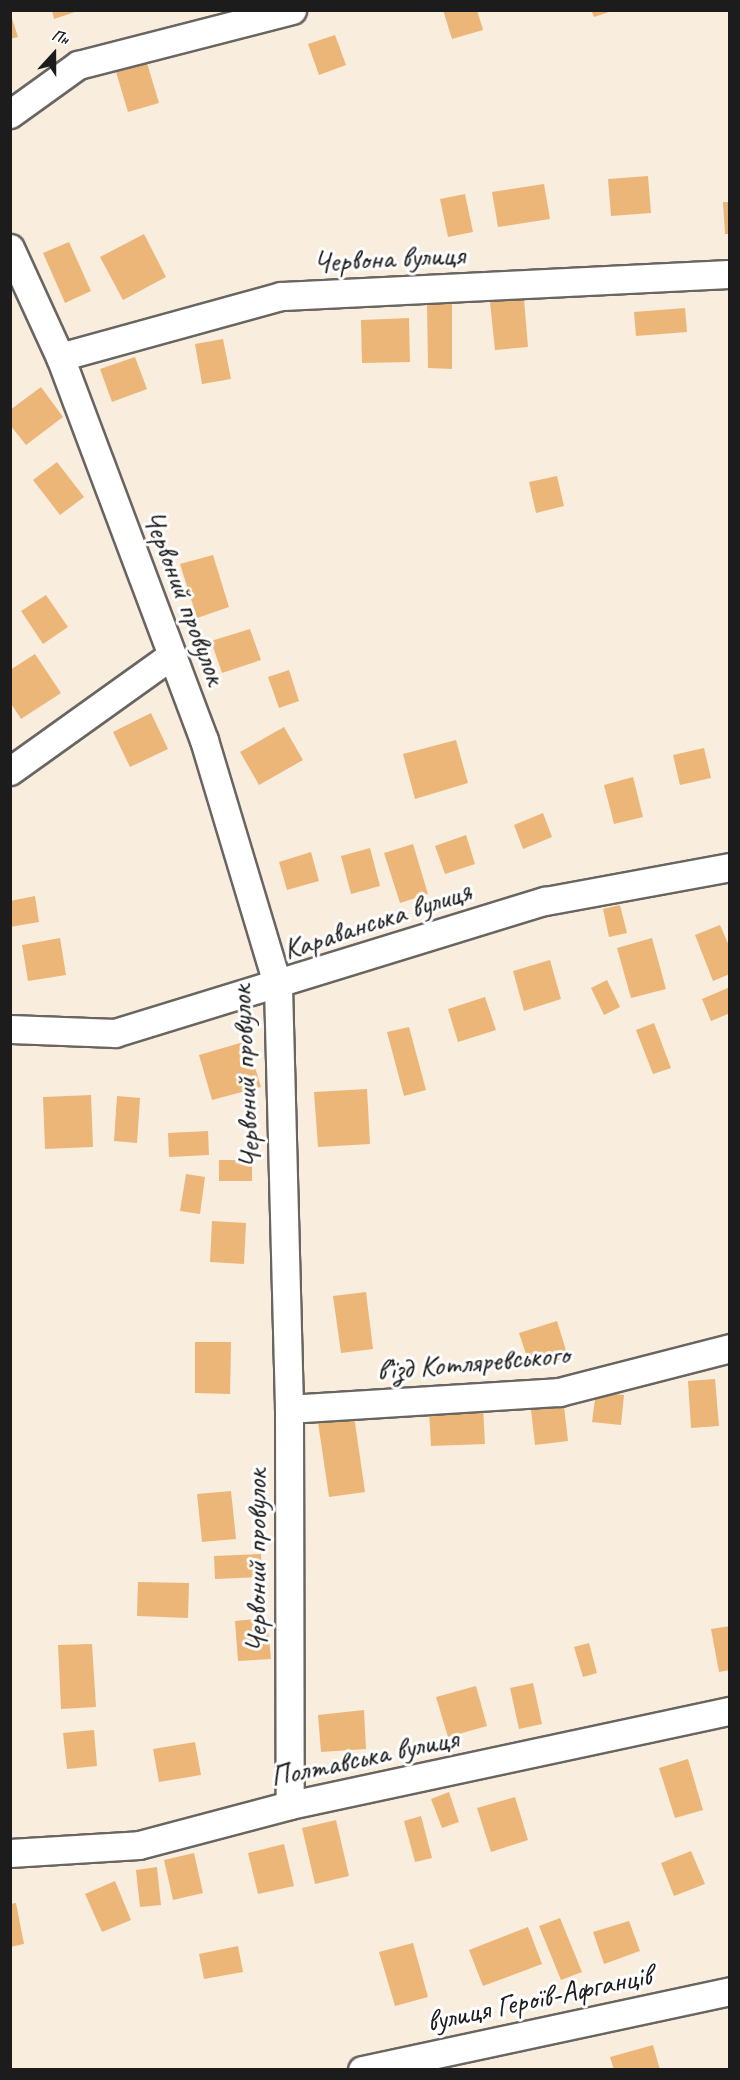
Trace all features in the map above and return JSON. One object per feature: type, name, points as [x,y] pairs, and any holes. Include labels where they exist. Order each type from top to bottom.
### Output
[{"type":"street","points":[[10,114],[78,65],[292,10]]},
{"type":"street","name":"Червоний провулок","points":[[10,248],[60,357],[204,740],[279,986],[289,1409],[290,1805]]},
{"type":"street","name":"Червона вулиця","points":[[60,357],[281,296],[729,274]]},
{"type":"street","points":[[10,771],[172,655]]},
{"type":"street","name":"Караванська вулиця","points":[[10,1029],[115,1033],[279,986],[545,901],[729,867]]},
{"type":"street","name":"в’їзд Котляревського","points":[[289,1409],[560,1392],[729,1348]]},
{"type":"street","name":"Полтавська вулиця","points":[[10,1853],[139,1845],[290,1805],[729,1711]]},
{"type":"street","name":"вулиця Героїв-Афганців","points":[[362,2070],[729,1991]]},
{"type":"building","points":[[52,10],[78,10],[78,11],[54,19]]},
{"type":"building","points":[[443,10],[477,10],[483,30],[452,39]]},
{"type":"building","points":[[591,10],[612,10],[612,11],[594,17]]},
{"type":"building","points":[[10,12],[18,37],[10,39]]},
{"type":"building","points":[[335,35],[346,65],[319,75],[308,44]]},
{"type":"building","points":[[147,63],[159,103],[128,112],[116,72]]},
{"type":"building","points":[[648,176],[651,213],[611,216],[608,179]]},
{"type":"building","points":[[544,184],[550,219],[498,227],[492,192]]},
{"type":"building","points":[[465,194],[473,232],[448,237],[440,199]]},
{"type":"building","points":[[723,202],[730,202],[730,234],[725,234]]},
{"type":"building","points":[[144,234],[166,277],[123,300],[100,257]]},
{"type":"building","points":[[69,242],[91,291],[65,303],[43,253]]},
{"type":"building","points":[[524,299],[528,347],[495,350],[490,302]]},
{"type":"building","points":[[427,304],[452,304],[452,369],[428,368]]},
{"type":"building","points":[[685,308],[687,332],[636,336],[634,312]]},
{"type":"building","points":[[409,318],[410,362],[362,363],[361,320]]},
{"type":"building","points":[[223,339],[231,379],[202,384],[195,344]]},
{"type":"building","points":[[135,357],[147,389],[112,402],[100,369]]},
{"type":"building","points":[[41,387],[63,417],[26,445],[10,425],[10,410]]},
{"type":"building","points":[[57,462],[84,497],[60,515],[33,480]]},
{"type":"building","points":[[557,476],[564,506],[536,513],[529,482]]},
{"type":"building","points":[[213,555],[229,607],[197,618],[180,564]]},
{"type":"building","points":[[46,595],[68,627],[43,644],[21,611]]},
{"type":"building","points":[[250,629],[261,660],[222,673],[211,641]]},
{"type":"building","points":[[35,654],[61,693],[21,719],[10,702],[10,670]]},
{"type":"building","points":[[289,670],[299,701],[279,708],[268,677]]},
{"type":"building","points":[[151,713],[168,749],[130,767],[113,732]]},
{"type":"building","points":[[284,727],[303,760],[259,785],[240,752]]},
{"type":"building","points":[[456,740],[468,783],[415,799],[403,754]]},
{"type":"building","points":[[704,748],[711,778],[680,785],[673,755]]},
{"type":"building","points":[[633,777],[643,817],[614,824],[604,785]]},
{"type":"building","points":[[543,813],[552,837],[523,849],[514,825]]},
{"type":"building","points":[[466,835],[475,864],[445,874],[435,846]]},
{"type":"building","points":[[413,844],[428,894],[400,903],[384,853]]},
{"type":"building","points":[[370,848],[380,886],[351,894],[341,856]]},
{"type":"building","points":[[311,852],[319,881],[287,890],[279,862]]},
{"type":"building","points":[[35,896],[39,922],[10,927],[10,901]]},
{"type":"building","points":[[620,905],[627,933],[609,937],[603,909]]},
{"type":"building","points":[[720,925],[730,948],[730,974],[713,981],[695,935]]},
{"type":"building","points":[[60,938],[66,975],[28,981],[22,945]]},
{"type":"building","points":[[652,938],[666,989],[631,998],[617,948]]},
{"type":"building","points":[[550,960],[561,999],[524,1011],[513,971]]},
{"type":"building","points":[[607,980],[620,1007],[604,1015],[591,988]]},
{"type":"building","points":[[730,987],[730,1013],[711,1021],[702,999]]},
{"type":"building","points":[[485,997],[496,1030],[458,1042],[448,1009]]},
{"type":"building","points":[[654,1023],[671,1068],[653,1074],[636,1030]]},
{"type":"building","points":[[409,1027],[426,1090],[404,1096],[387,1032]]},
{"type":"building","points":[[247,1041],[261,1087],[212,1100],[199,1055]]},
{"type":"building","points":[[367,1089],[370,1144],[318,1147],[314,1092]]},
{"type":"building","points":[[91,1095],[93,1147],[45,1149],[43,1097]]},
{"type":"building","points":[[117,1096],[140,1098],[137,1143],[114,1141]]},
{"type":"building","points":[[208,1131],[209,1155],[169,1157],[168,1133]]},
{"type":"building","points":[[219,1160],[252,1160],[252,1181],[219,1181]]},
{"type":"building","points":[[186,1174],[205,1177],[200,1214],[180,1211]]},
{"type":"building","points":[[212,1221],[246,1223],[244,1264],[210,1262]]},
{"type":"building","points":[[366,1292],[373,1349],[341,1353],[333,1296]]},
{"type":"building","points":[[557,1321],[568,1357],[531,1369],[519,1333]]},
{"type":"building","points":[[195,1342],[231,1342],[230,1394],[195,1393]]},
{"type":"building","points":[[715,1379],[719,1426],[691,1428],[688,1381]]},
{"type":"building","points":[[596,1392],[624,1395],[621,1425],[592,1422]]},
{"type":"building","points":[[564,1406],[568,1441],[535,1445],[531,1410]]},
{"type":"building","points":[[483,1407],[485,1444],[431,1446],[429,1410]]},
{"type":"building","points":[[354,1416],[365,1492],[329,1497],[318,1422]]},
{"type":"building","points":[[231,1491],[236,1539],[202,1542],[197,1494]]},
{"type":"building","points":[[261,1554],[262,1577],[215,1579],[214,1556]]},
{"type":"building","points":[[138,1582],[189,1583],[188,1618],[137,1616]]},
{"type":"building","points":[[267,1618],[271,1659],[238,1661],[235,1621]]},
{"type":"building","points":[[730,1626],[730,1670],[719,1672],[711,1629]]},
{"type":"building","points":[[589,1643],[597,1673],[583,1677],[574,1647]]},
{"type":"building","points":[[92,1644],[96,1707],[61,1709],[58,1645]]},
{"type":"building","points":[[533,1683],[542,1724],[519,1729],[510,1688]]},
{"type":"building","points":[[476,1686],[487,1726],[448,1737],[436,1697]]},
{"type":"building","points":[[364,1710],[366,1749],[321,1752],[318,1715]]},
{"type":"building","points":[[94,1730],[97,1766],[67,1769],[63,1733]]},
{"type":"building","points":[[195,1742],[201,1775],[159,1782],[153,1749]]},
{"type":"building","points":[[688,1759],[703,1810],[675,1818],[659,1768]]},
{"type":"building","points":[[449,1792],[459,1822],[442,1828],[431,1799]]},
{"type":"building","points":[[515,1797],[528,1840],[491,1852],[477,1808]]},
{"type":"building","points":[[421,1816],[432,1858],[415,1862],[404,1821]]},
{"type":"building","points":[[336,1820],[349,1876],[315,1884],[302,1828]]},
{"type":"building","points":[[284,1844],[294,1886],[258,1894],[248,1853]]},
{"type":"building","points":[[691,1851],[705,1884],[674,1896],[661,1863]]},
{"type":"building","points":[[194,1853],[203,1893],[173,1900],[164,1860]]},
{"type":"building","points":[[157,1867],[161,1905],[140,1907],[136,1870]]},
{"type":"building","points":[[115,1881],[131,1920],[102,1932],[85,1894]]},
{"type":"building","points":[[16,1903],[24,1944],[10,1947],[10,1904]]},
{"type":"building","points":[[560,1918],[582,1972],[561,1980],[539,1926]]},
{"type":"building","points":[[629,1921],[640,1951],[604,1964],[593,1932]]},
{"type":"building","points":[[528,1927],[542,1964],[483,1986],[469,1950]]},
{"type":"building","points":[[413,1943],[428,1997],[395,2006],[379,1952]]},
{"type":"building","points":[[238,1946],[243,1972],[204,1979],[199,1954]]},
{"type":"building","points":[[653,2045],[660,2070],[614,2070],[610,2057]]}]
